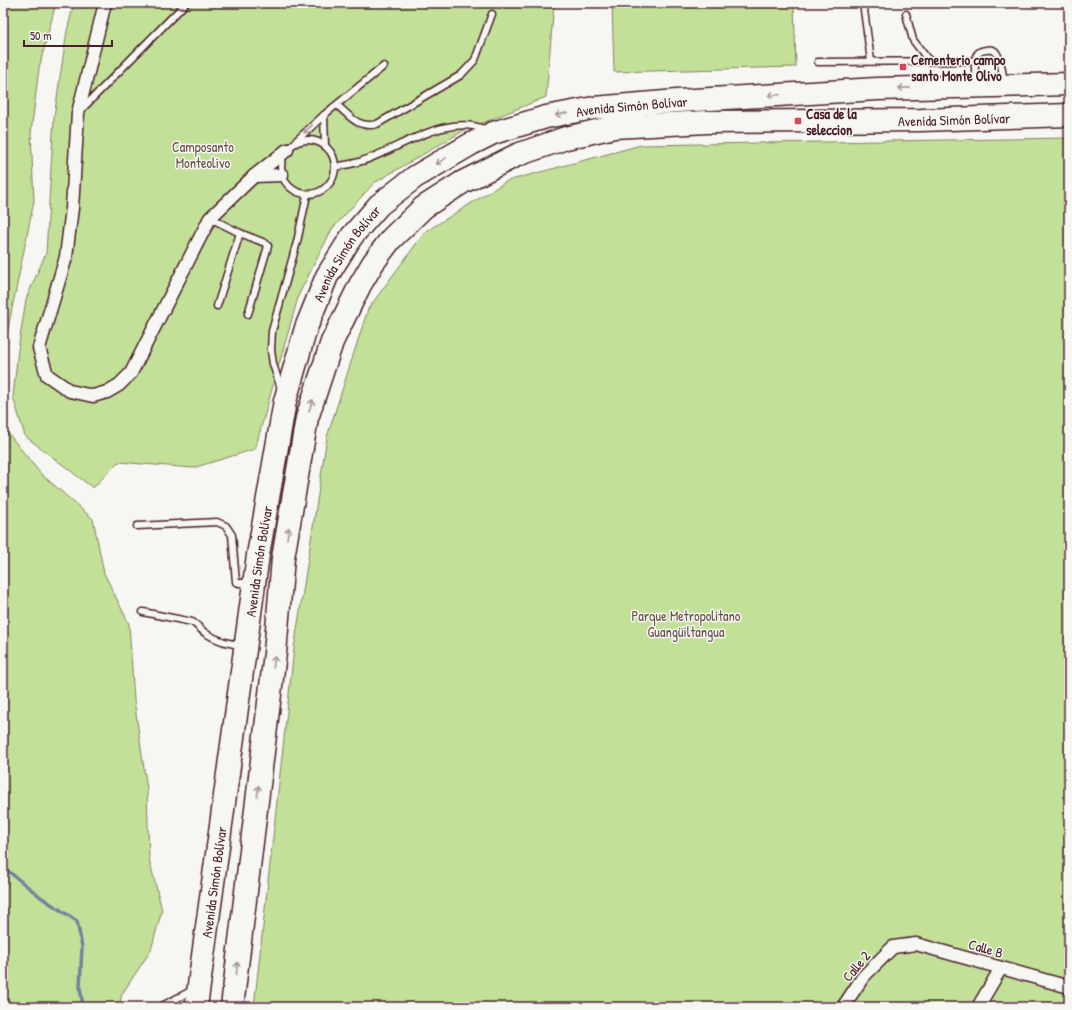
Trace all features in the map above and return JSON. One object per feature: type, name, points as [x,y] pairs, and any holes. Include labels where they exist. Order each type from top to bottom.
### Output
[{"type":"highway","name":"Avenida Simón Bolívar","points":[[197,997],[258,555],[285,401],[306,328],[327,276],[352,236],[379,205],[415,177],[471,144],[493,133],[546,118],[594,108],[677,101],[877,89],[1069,84]]},
{"type":"highway","points":[[1040,85],[1042,115]]},
{"type":"highway","name":"Avenida Simón Bolívar","points":[[232,1007],[275,653],[283,558],[307,418],[332,342],[360,285],[373,263],[391,239],[424,207],[463,182],[517,155],[566,138],[614,127],[707,122],[921,120],[1069,115]]},
{"type":"street","points":[[105,3],[78,113],[72,208],[66,257],[39,348],[48,375],[70,391],[93,396],[107,392],[119,385],[131,373],[210,218],[254,176],[290,147]]},
{"type":"street","points":[[254,176],[282,175]]},
{"type":"street","name":"Calle B","points":[[893,947],[916,944],[1069,987]]},
{"type":"street","name":"Calle 2","points":[[843,1007],[863,977],[893,947]]},
{"type":"street","points":[[978,1007],[1001,968]]},
{"type":"lane","points":[[78,113],[186,3]]},
{"type":"lane","points":[[863,3],[871,61]]},
{"type":"lane","points":[[337,105],[360,124],[369,126],[377,124],[461,75],[475,60],[492,14]]},
{"type":"lane","points":[[906,14],[913,40],[929,61]]},
{"type":"lane","points":[[978,86],[974,61],[978,53],[988,49],[994,50],[999,56],[1005,86]]},
{"type":"lane","points":[[818,62],[974,61]]},
{"type":"lane","points":[[290,147],[302,141],[310,140],[325,146],[334,159],[335,167],[334,175],[330,183],[324,189],[316,193],[307,194],[299,193],[291,189],[285,183],[282,175],[282,158],[290,147],[324,115],[384,66]]},
{"type":"lane","points":[[324,115],[325,146]]},
{"type":"lane","points":[[335,167],[362,161],[443,127],[469,124],[481,127],[493,133]]},
{"type":"lane","points":[[285,401],[273,364],[271,350],[272,331],[297,242],[307,194]]},
{"type":"lane","points":[[210,218],[268,246],[248,314]]},
{"type":"lane","points":[[217,306],[240,233]]},
{"type":"lane","points":[[137,526],[217,522],[226,526],[232,535],[236,582],[254,584]]},
{"type":"lane","points":[[143,612],[192,622],[214,638],[230,644],[246,646]]},
{"type":"lane","points":[[160,1007],[197,997]]},
{"type":"green space","points":[[3,3],[56,3],[39,68],[31,133],[34,201],[3,353]]},
{"type":"green space","name":"Camposanto Monteolivo","points":[[74,3],[554,3],[546,97],[463,131],[374,183],[332,229],[299,294],[255,449],[193,468],[118,462],[93,488],[25,436],[13,397],[18,350],[26,299],[46,253],[54,117],[67,31]]},
{"type":"green space","points":[[612,3],[794,3],[796,67],[614,72]]},
{"type":"green space","name":"Parque Metropolitano Guangüiltangua","points":[[1069,138],[1069,1007],[254,1007],[294,649],[327,437],[368,309],[425,232],[507,181],[641,145]]},
{"type":"green space","points":[[3,401],[4,428],[40,473],[93,519],[104,573],[129,624],[134,700],[147,789],[149,859],[162,910],[151,950],[122,994],[119,1007],[3,1007]]},
{"type":"waterway","points":[[3,867],[42,898],[77,921],[82,947],[80,987],[83,1007]]},
{"type":"place","name":"Cementerio campo santo Monte Olivo","points":[[903,67]]},
{"type":"place","name":"Casa de la seleccion","points":[[798,121]]}]
